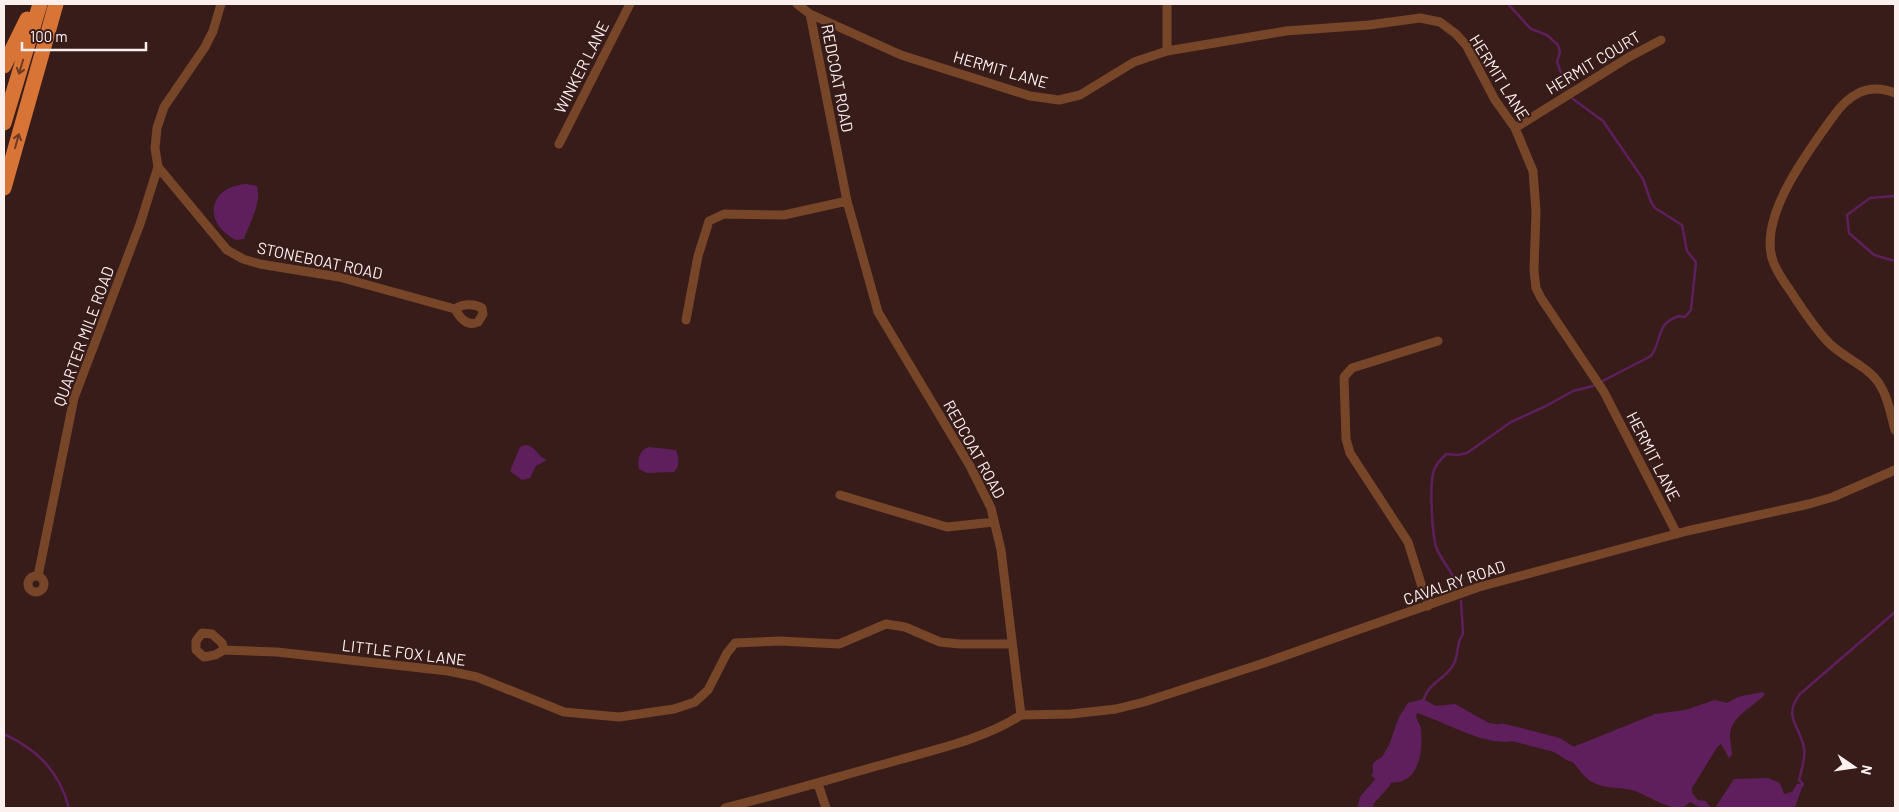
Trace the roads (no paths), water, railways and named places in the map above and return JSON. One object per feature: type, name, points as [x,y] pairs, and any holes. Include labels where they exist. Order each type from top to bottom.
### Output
[{"type":"highway","points":[[4,66],[34,4]]},
{"type":"highway","points":[[4,123],[40,4]]},
{"type":"highway","points":[[4,188],[56,4]]},
{"type":"street","points":[[158,168],[154,148],[156,128],[164,107],[205,47],[221,4]]},
{"type":"street","name":"WINKER LANE","points":[[559,144],[630,4]]},
{"type":"street","name":"REDCOAT ROAD","points":[[797,4],[810,14],[847,201],[878,312],[984,491],[994,522],[1001,550],[1021,715]]},
{"type":"street","points":[[1167,4],[1167,51]]},
{"type":"street","name":"HERMIT LANE","points":[[810,14],[901,55],[1045,99],[1059,100],[1080,95],[1134,62],[1167,51],[1286,31],[1369,25],[1420,18],[1429,19],[1448,27],[1466,46],[1495,100],[1515,128],[1535,179],[1534,270],[1536,288],[1562,332],[1604,392],[1677,534]]},
{"type":"street","name":"HERMIT COURT","points":[[1515,128],[1628,57],[1661,40]]},
{"type":"street","points":[[1895,93],[1883,88],[1866,90],[1853,94],[1841,105],[1808,152],[1782,197],[1771,233],[1772,257],[1780,276],[1810,321],[1830,344],[1872,375],[1883,389],[1895,430]]},
{"type":"street","name":"STONEBOAT ROAD","points":[[158,168],[227,250],[243,259],[260,264],[339,277],[455,309]]},
{"type":"street","name":"QUARTER MILE ROAD","points":[[38,576],[74,398],[140,224],[158,168]]},
{"type":"street","points":[[686,320],[698,256],[709,221],[724,214],[784,214],[847,201]]},
{"type":"street","points":[[1428,606],[1408,542],[1350,453],[1346,439],[1344,377],[1352,368],[1438,341]]},
{"type":"street","name":"CAVALRY ROAD","points":[[1021,715],[1070,714],[1116,709],[1144,702],[1479,587],[1677,534],[1833,497],[1895,470]]},
{"type":"street","points":[[840,495],[947,526],[994,522]]},
{"type":"street","name":"LITTLE FOX LANE","points":[[224,650],[277,652],[462,673],[564,712],[619,717],[674,709],[696,702],[708,690],[735,643],[780,641],[839,644],[886,624],[905,628],[940,642],[1011,644]]},
{"type":"street","points":[[725,808],[818,784],[933,750],[1005,725],[1021,715]]},
{"type":"street","points":[[818,784],[826,808]]},
{"type":"waterway","points":[[1508,4],[1531,29],[1547,35],[1558,45],[1560,52],[1557,62],[1564,81]]},
{"type":"waterway","points":[[1458,588],[1454,577],[1436,547],[1432,520],[1432,477],[1439,462],[1446,454],[1458,455],[1467,453],[1511,422],[1573,391],[1593,386],[1651,356],[1666,323],[1679,316],[1685,317],[1691,310],[1696,262],[1687,251],[1682,225],[1655,208],[1643,179],[1603,121],[1573,99]]},
{"type":"waterway","points":[[1895,196],[1870,198],[1847,215],[1849,233],[1874,255],[1895,261]]},
{"type":"waterway","points":[[1423,702],[1428,691],[1452,667],[1456,659],[1459,642],[1463,634],[1461,601]]},
{"type":"waterway","points":[[1801,787],[1803,784],[1799,780],[1804,752],[1802,740],[1792,715],[1795,702],[1800,694],[1895,612]]},
{"type":"waterway","points":[[1502,731],[1557,745],[1571,754]]},
{"type":"waterway","points":[[4,734],[27,747],[46,763],[59,783],[69,808]]},
{"type":"waterway","points":[[1365,808],[1367,800],[1383,782],[1380,767],[1383,765]]}]
